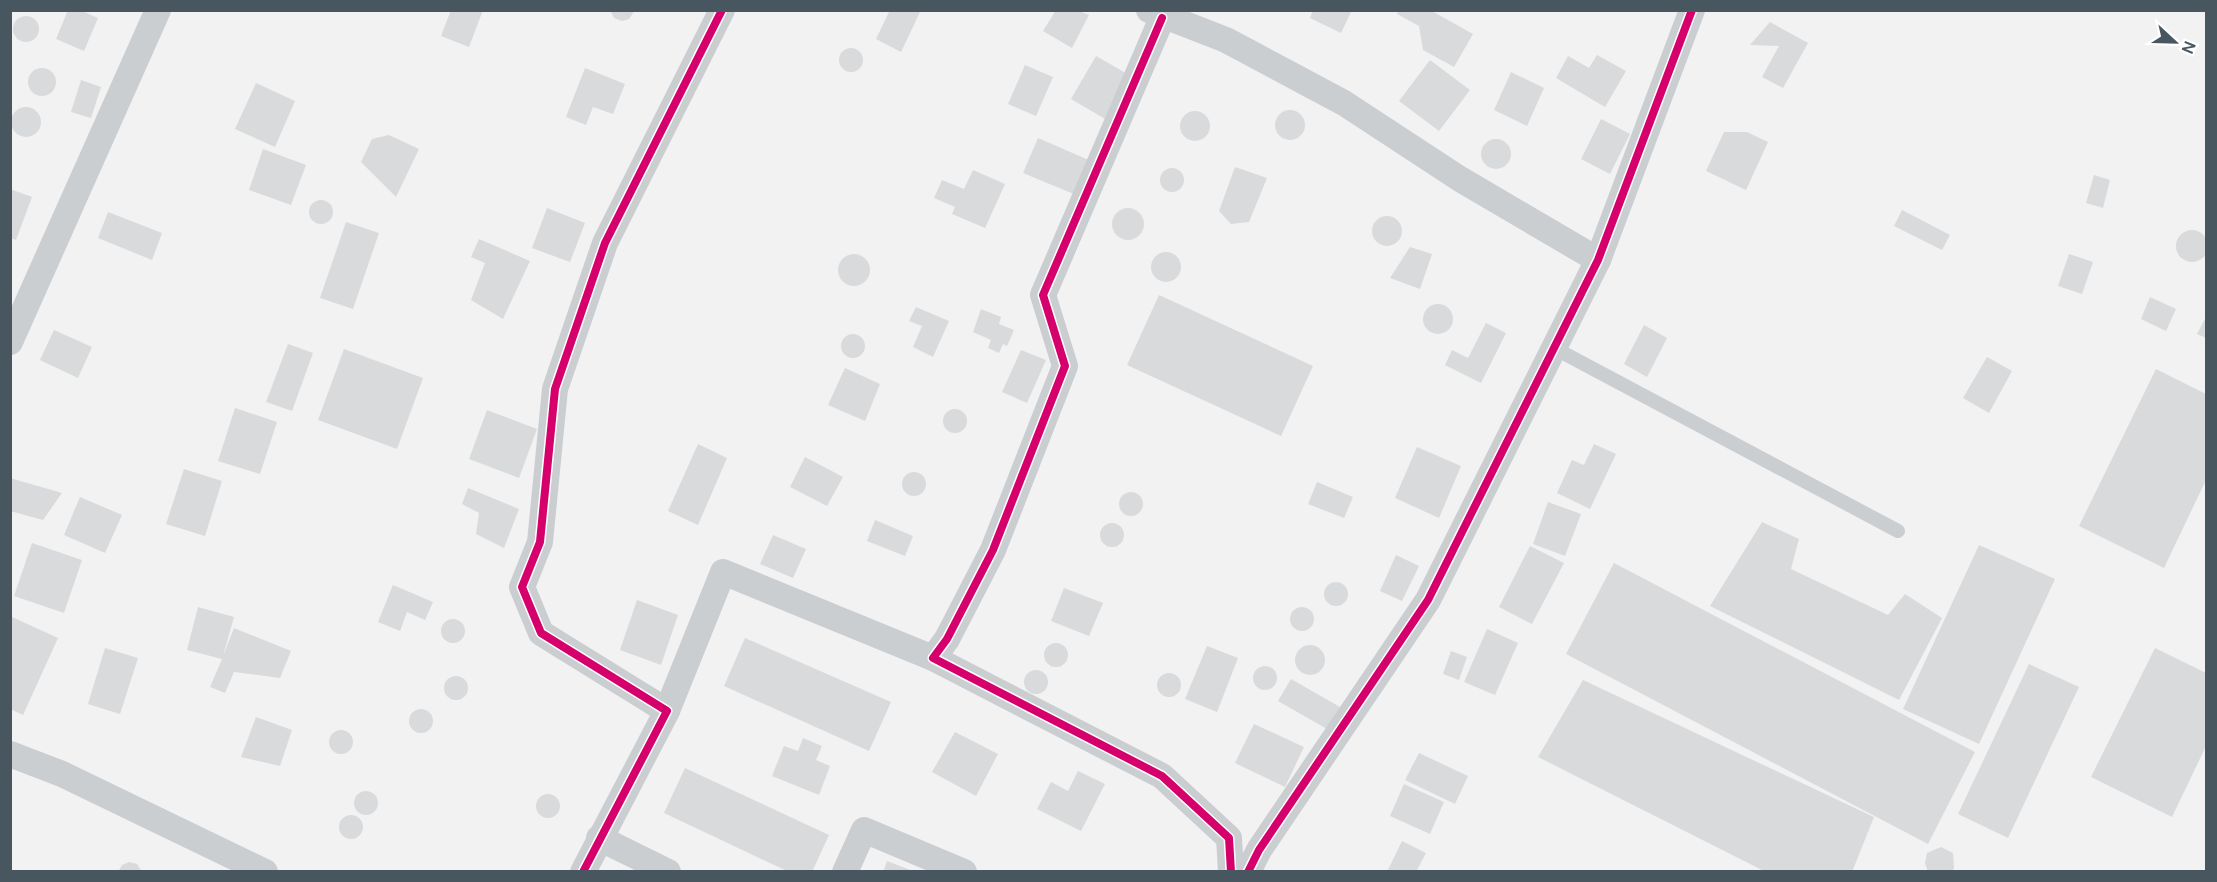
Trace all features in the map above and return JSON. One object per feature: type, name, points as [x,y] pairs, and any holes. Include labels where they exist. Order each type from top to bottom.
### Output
[{"type":"street","points":[[10,342],[158,10]]},
{"type":"street","points":[[667,711],[541,633],[522,588],[540,542],[555,389],[605,243],[722,10]]},
{"type":"street","points":[[1248,872],[1259,850],[1428,600],[1598,260],[1692,10]]},
{"type":"street","points":[[933,658],[947,639],[993,550],[1065,366],[1043,296],[1156,14],[1226,40],[1344,103],[1460,179],[1598,260]]},
{"type":"street","points":[[583,872],[667,711],[723,572],[933,658],[1161,776],[1229,838],[1232,872]]},
{"type":"street","points":[[10,754],[62,774],[265,872]]},
{"type":"street","points":[[844,872],[864,830],[964,872]]},
{"type":"street","points":[[599,838],[668,872]]},
{"type":"lane","points":[[1554,348],[1898,531]]},
{"type":"building","points":[[68,10],[80,10],[98,18],[84,51],[56,39]]},
{"type":"building","points":[[451,10],[483,10],[469,47],[441,36]]},
{"type":"building","points":[[610,10],[635,10],[629,19],[622,21],[614,18]]},
{"type":"building","points":[[890,10],[921,10],[901,52],[876,39]]},
{"type":"building","points":[[1056,10],[1076,10],[1089,15],[1072,48],[1043,31]]},
{"type":"building","points":[[1313,10],[1352,10],[1341,33],[1310,18]]},
{"type":"building","points":[[1398,10],[1430,10],[1473,34],[1454,67],[1423,50],[1419,26],[1397,14]]},
{"type":"building","points":[[26,16],[35,20],[39,29],[35,38],[26,42],[17,38],[13,29],[17,20]]},
{"type":"building","points":[[1770,22],[1808,43],[1783,88],[1762,77],[1779,46],[1750,45]]},
{"type":"building","points":[[851,48],[860,51],[863,60],[860,69],[851,72],[842,69],[839,60],[842,51]]},
{"type":"building","points":[[1597,55],[1626,71],[1605,107],[1556,78],[1568,56],[1589,68]]},
{"type":"building","points":[[1096,56],[1131,76],[1107,120],[1071,99]]},
{"type":"building","points":[[1430,60],[1470,90],[1439,131],[1399,101]]},
{"type":"building","points":[[1025,65],[1053,77],[1036,116],[1008,104]]},
{"type":"building","points":[[42,68],[52,72],[56,82],[52,92],[42,96],[32,92],[28,82],[32,72]]},
{"type":"building","points":[[585,68],[625,84],[613,114],[593,107],[586,125],[566,117]]},
{"type":"building","points":[[1511,72],[1544,88],[1527,126],[1494,110]]},
{"type":"building","points":[[81,80],[101,87],[91,118],[71,112]]},
{"type":"building","points":[[256,83],[295,101],[275,147],[235,129]]},
{"type":"building","points":[[26,107],[32,108],[40,116],[40,128],[32,136],[26,137],[20,136],[12,128],[11,122],[12,116],[20,108]]},
{"type":"building","points":[[1290,110],[1296,111],[1304,119],[1304,131],[1296,139],[1290,140],[1284,139],[1276,131],[1275,125],[1276,119],[1284,111]]},
{"type":"building","points":[[1195,111],[1201,112],[1209,120],[1209,132],[1201,140],[1195,141],[1189,140],[1181,132],[1180,126],[1181,120],[1189,112]]},
{"type":"building","points":[[1601,119],[1630,134],[1610,174],[1581,159]]},
{"type":"building","points":[[1724,132],[1747,132],[1768,142],[1746,190],[1706,171]]},
{"type":"building","points":[[389,135],[419,149],[396,197],[361,162],[372,139]]},
{"type":"building","points":[[1038,138],[1091,161],[1076,195],[1023,173]]},
{"type":"building","points":[[1496,139],[1502,140],[1510,148],[1510,160],[1502,168],[1496,169],[1490,168],[1482,160],[1481,154],[1482,148],[1490,140]]},
{"type":"building","points":[[263,149],[306,165],[291,205],[249,190]]},
{"type":"building","points":[[1235,167],[1267,178],[1249,222],[1231,224],[1219,211]]},
{"type":"building","points":[[1172,168],[1181,171],[1184,180],[1181,189],[1172,192],[1163,189],[1160,180],[1163,171]]},
{"type":"building","points":[[973,170],[1005,184],[985,228],[952,214],[955,207],[934,198],[942,180],[964,189]]},
{"type":"building","points":[[2094,175],[2110,180],[2103,208],[2086,203]]},
{"type":"building","points":[[10,189],[32,197],[16,240],[10,238]]},
{"type":"building","points":[[321,200],[330,203],[333,212],[330,221],[321,224],[312,221],[309,212],[312,203]]},
{"type":"building","points":[[547,208],[585,223],[570,262],[532,248]]},
{"type":"building","points":[[1128,208],[1140,212],[1144,224],[1140,236],[1128,240],[1116,236],[1112,224],[1116,212]]},
{"type":"building","points":[[1902,210],[1950,235],[1942,250],[1894,226]]},
{"type":"building","points":[[108,212],[162,233],[152,260],[98,238]]},
{"type":"building","points":[[1387,216],[1393,217],[1401,225],[1401,237],[1393,245],[1387,246],[1381,245],[1373,237],[1372,231],[1373,225],[1381,217]]},
{"type":"building","points":[[346,222],[379,233],[353,309],[320,298]]},
{"type":"building","points":[[2192,230],[2203,235],[2208,246],[2203,257],[2192,262],[2181,257],[2176,246],[2181,235]]},
{"type":"building","points":[[479,239],[530,261],[503,319],[471,300],[485,263],[471,257]]},
{"type":"building","points":[[1410,247],[1432,254],[1420,289],[1390,278]]},
{"type":"building","points":[[1166,252],[1172,253],[1180,261],[1180,273],[1172,281],[1166,282],[1160,281],[1152,273],[1151,267],[1152,261],[1160,253]]},
{"type":"building","points":[[854,254],[866,258],[870,270],[866,282],[854,286],[842,282],[838,270],[842,258]]},
{"type":"building","points":[[2069,254],[2093,262],[2082,294],[2058,286]]},
{"type":"building","points":[[1159,295],[1313,366],[1281,436],[1127,365]]},
{"type":"building","points":[[2150,297],[2176,309],[2166,331],[2141,319]]},
{"type":"building","points":[[1438,304],[1444,305],[1452,313],[1452,325],[1444,333],[1438,334],[1432,333],[1424,325],[1423,319],[1424,313],[1432,305]]},
{"type":"building","points":[[916,307],[949,321],[933,357],[913,347],[922,326],[909,321]]},
{"type":"building","points":[[981,309],[1001,317],[999,324],[1014,330],[1007,346],[1003,344],[999,353],[988,348],[991,340],[973,332]]},
{"type":"building","points":[[2206,317],[2206,338],[2197,334]]},
{"type":"building","points":[[1486,323],[1506,333],[1481,383],[1445,365],[1452,350],[1468,358]]},
{"type":"building","points":[[1644,325],[1667,338],[1647,377],[1624,364]]},
{"type":"building","points":[[54,330],[92,347],[78,378],[40,360]]},
{"type":"building","points":[[853,334],[862,337],[865,346],[862,355],[853,358],[844,355],[841,346],[844,337]]},
{"type":"building","points":[[288,344],[313,353],[292,411],[266,402]]},
{"type":"building","points":[[344,349],[423,378],[397,449],[318,420]]},
{"type":"building","points":[[1021,350],[1046,360],[1027,403],[1002,392]]},
{"type":"building","points":[[1987,357],[2012,371],[1989,413],[1963,398]]},
{"type":"building","points":[[845,368],[880,384],[865,421],[828,405]]},
{"type":"building","points":[[2156,369],[2206,394],[2206,480],[2164,568],[2079,526]]},
{"type":"building","points":[[235,408],[277,422],[260,474],[218,461]]},
{"type":"building","points":[[955,409],[964,412],[967,421],[964,430],[955,433],[946,430],[943,421],[946,412]]},
{"type":"building","points":[[487,410],[537,429],[519,478],[469,459]]},
{"type":"building","points":[[698,444],[727,458],[698,525],[668,511]]},
{"type":"building","points":[[1594,444],[1616,454],[1590,509],[1557,493],[1572,460],[1584,465]]},
{"type":"building","points":[[1417,447],[1461,466],[1439,518],[1395,498]]},
{"type":"building","points":[[805,457],[843,477],[827,506],[790,487]]},
{"type":"building","points":[[184,469],[222,481],[205,536],[166,524]]},
{"type":"building","points":[[914,472],[923,475],[926,484],[923,493],[914,496],[905,493],[902,484],[905,475]]},
{"type":"building","points":[[10,478],[62,493],[43,520],[10,511]]},
{"type":"building","points":[[1317,482],[1353,497],[1344,518],[1308,504]]},
{"type":"building","points":[[468,488],[519,509],[504,548],[476,534],[479,513],[462,504]]},
{"type":"building","points":[[1131,492],[1140,495],[1143,504],[1140,513],[1131,516],[1122,513],[1119,504],[1122,495]]},
{"type":"building","points":[[80,497],[122,515],[105,553],[64,535]]},
{"type":"building","points":[[1548,502],[1581,514],[1565,556],[1533,544]]},
{"type":"building","points":[[875,520],[913,536],[905,556],[867,541]]},
{"type":"building","points":[[1762,522],[1799,539],[1791,569],[1888,615],[1905,594],[1942,618],[1899,700],[1710,606]]},
{"type":"building","points":[[1112,523],[1121,526],[1124,535],[1121,544],[1112,547],[1103,544],[1100,535],[1103,526]]},
{"type":"building","points":[[773,535],[806,549],[793,578],[760,564]]},
{"type":"building","points":[[32,543],[82,560],[64,613],[14,596]]},
{"type":"building","points":[[1979,545],[2055,579],[1979,744],[1903,709]]},
{"type":"building","points":[[1530,546],[1564,563],[1532,624],[1499,607]]},
{"type":"building","points":[[1396,555],[1419,566],[1402,601],[1380,591]]},
{"type":"building","points":[[1614,563],[1975,752],[1928,844],[1566,654]]},
{"type":"building","points":[[1336,582],[1345,585],[1348,594],[1345,603],[1336,606],[1327,603],[1324,594],[1327,585]]},
{"type":"building","points":[[393,585],[433,602],[425,620],[407,612],[400,631],[378,622]]},
{"type":"building","points":[[1064,588],[1103,603],[1089,636],[1051,621]]},
{"type":"building","points":[[637,600],[678,615],[661,665],[620,650]]},
{"type":"building","points":[[198,607],[234,617],[223,656],[234,628],[291,651],[280,678],[234,672],[225,693],[210,687],[222,659],[187,650]]},
{"type":"building","points":[[1302,607],[1311,610],[1314,619],[1311,628],[1302,631],[1293,628],[1290,619],[1293,610]]},
{"type":"building","points":[[10,616],[58,638],[23,715],[10,709]]},
{"type":"building","points":[[453,619],[462,622],[465,631],[462,640],[453,643],[444,640],[441,631],[444,622]]},
{"type":"building","points":[[1487,629],[1518,643],[1495,695],[1464,682]]},
{"type":"building","points":[[745,638],[891,702],[869,751],[724,686]]},
{"type":"building","points":[[1056,643],[1065,646],[1068,655],[1065,664],[1056,667],[1047,664],[1044,655],[1047,646]]},
{"type":"building","points":[[1310,645],[1321,649],[1325,660],[1321,671],[1310,675],[1299,671],[1295,660],[1299,649]]},
{"type":"building","points":[[1207,646],[1238,658],[1217,712],[1185,699]]},
{"type":"building","points":[[105,648],[138,658],[120,714],[88,704]]},
{"type":"building","points":[[2155,648],[2206,673],[2206,746],[2172,817],[2091,777]]},
{"type":"building","points":[[1451,651],[1467,657],[1459,680],[1443,674]]},
{"type":"building","points":[[2029,664],[2079,687],[2008,838],[1958,814]]},
{"type":"building","points":[[1265,666],[1274,669],[1277,678],[1274,687],[1265,690],[1256,687],[1253,678],[1256,669]]},
{"type":"building","points":[[1036,670],[1045,673],[1048,682],[1045,691],[1036,694],[1027,691],[1024,682],[1027,673]]},
{"type":"building","points":[[1169,673],[1178,676],[1181,685],[1178,694],[1169,697],[1160,694],[1157,685],[1160,676]]},
{"type":"building","points":[[456,676],[465,679],[468,688],[465,697],[456,700],[447,697],[444,688],[447,679]]},
{"type":"building","points":[[1291,679],[1340,707],[1327,729],[1278,701]]},
{"type":"building","points":[[1583,680],[1874,817],[1852,872],[1766,872],[1538,757]]},
{"type":"building","points":[[421,709],[430,712],[433,721],[430,730],[421,733],[412,730],[409,721],[412,712]]},
{"type":"building","points":[[256,717],[292,730],[280,766],[241,757]]},
{"type":"building","points":[[1254,724],[1304,747],[1285,787],[1235,763]]},
{"type":"building","points":[[341,730],[350,733],[353,742],[350,751],[341,754],[332,751],[329,742],[332,733]]},
{"type":"building","points":[[955,732],[998,754],[976,796],[932,772]]},
{"type":"building","points":[[803,738],[822,746],[816,760],[830,766],[819,795],[772,776],[784,746],[798,751]]},
{"type":"building","points":[[1419,753],[1468,776],[1455,804],[1405,780]]},
{"type":"building","points":[[685,768],[829,835],[812,872],[789,872],[664,813]]},
{"type":"building","points":[[1078,771],[1105,784],[1081,831],[1037,809],[1051,782],[1068,791]]},
{"type":"building","points":[[1404,784],[1444,802],[1430,834],[1390,816]]},
{"type":"building","points":[[366,791],[375,794],[378,803],[375,812],[366,815],[357,812],[354,803],[357,794]]},
{"type":"building","points":[[548,794],[557,797],[560,806],[557,815],[548,818],[539,815],[536,806],[539,797]]},
{"type":"building","points":[[351,815],[360,818],[363,827],[360,836],[351,839],[342,836],[339,827],[342,818]]},
{"type":"building","points":[[1402,841],[1426,853],[1416,872],[1387,872]]},
{"type":"building","points":[[1941,847],[1953,853],[1952,872],[1928,872],[1925,863],[1927,853]]},
{"type":"building","points":[[887,861],[913,871],[913,872],[883,872]]},
{"type":"building","points":[[129,862],[137,864],[142,872],[118,872],[122,865]]},
{"type":"cycle path","points":[[583,872],[667,711],[541,633],[522,587],[540,542],[555,389],[605,243],[722,10]]},
{"type":"cycle path","points":[[1248,872],[1259,850],[1428,600],[1598,260],[1692,10]]},
{"type":"cycle path","points":[[1162,18],[1043,295],[1065,366],[993,550],[947,639],[933,658],[1162,776],[1229,838],[1231,872]]}]
